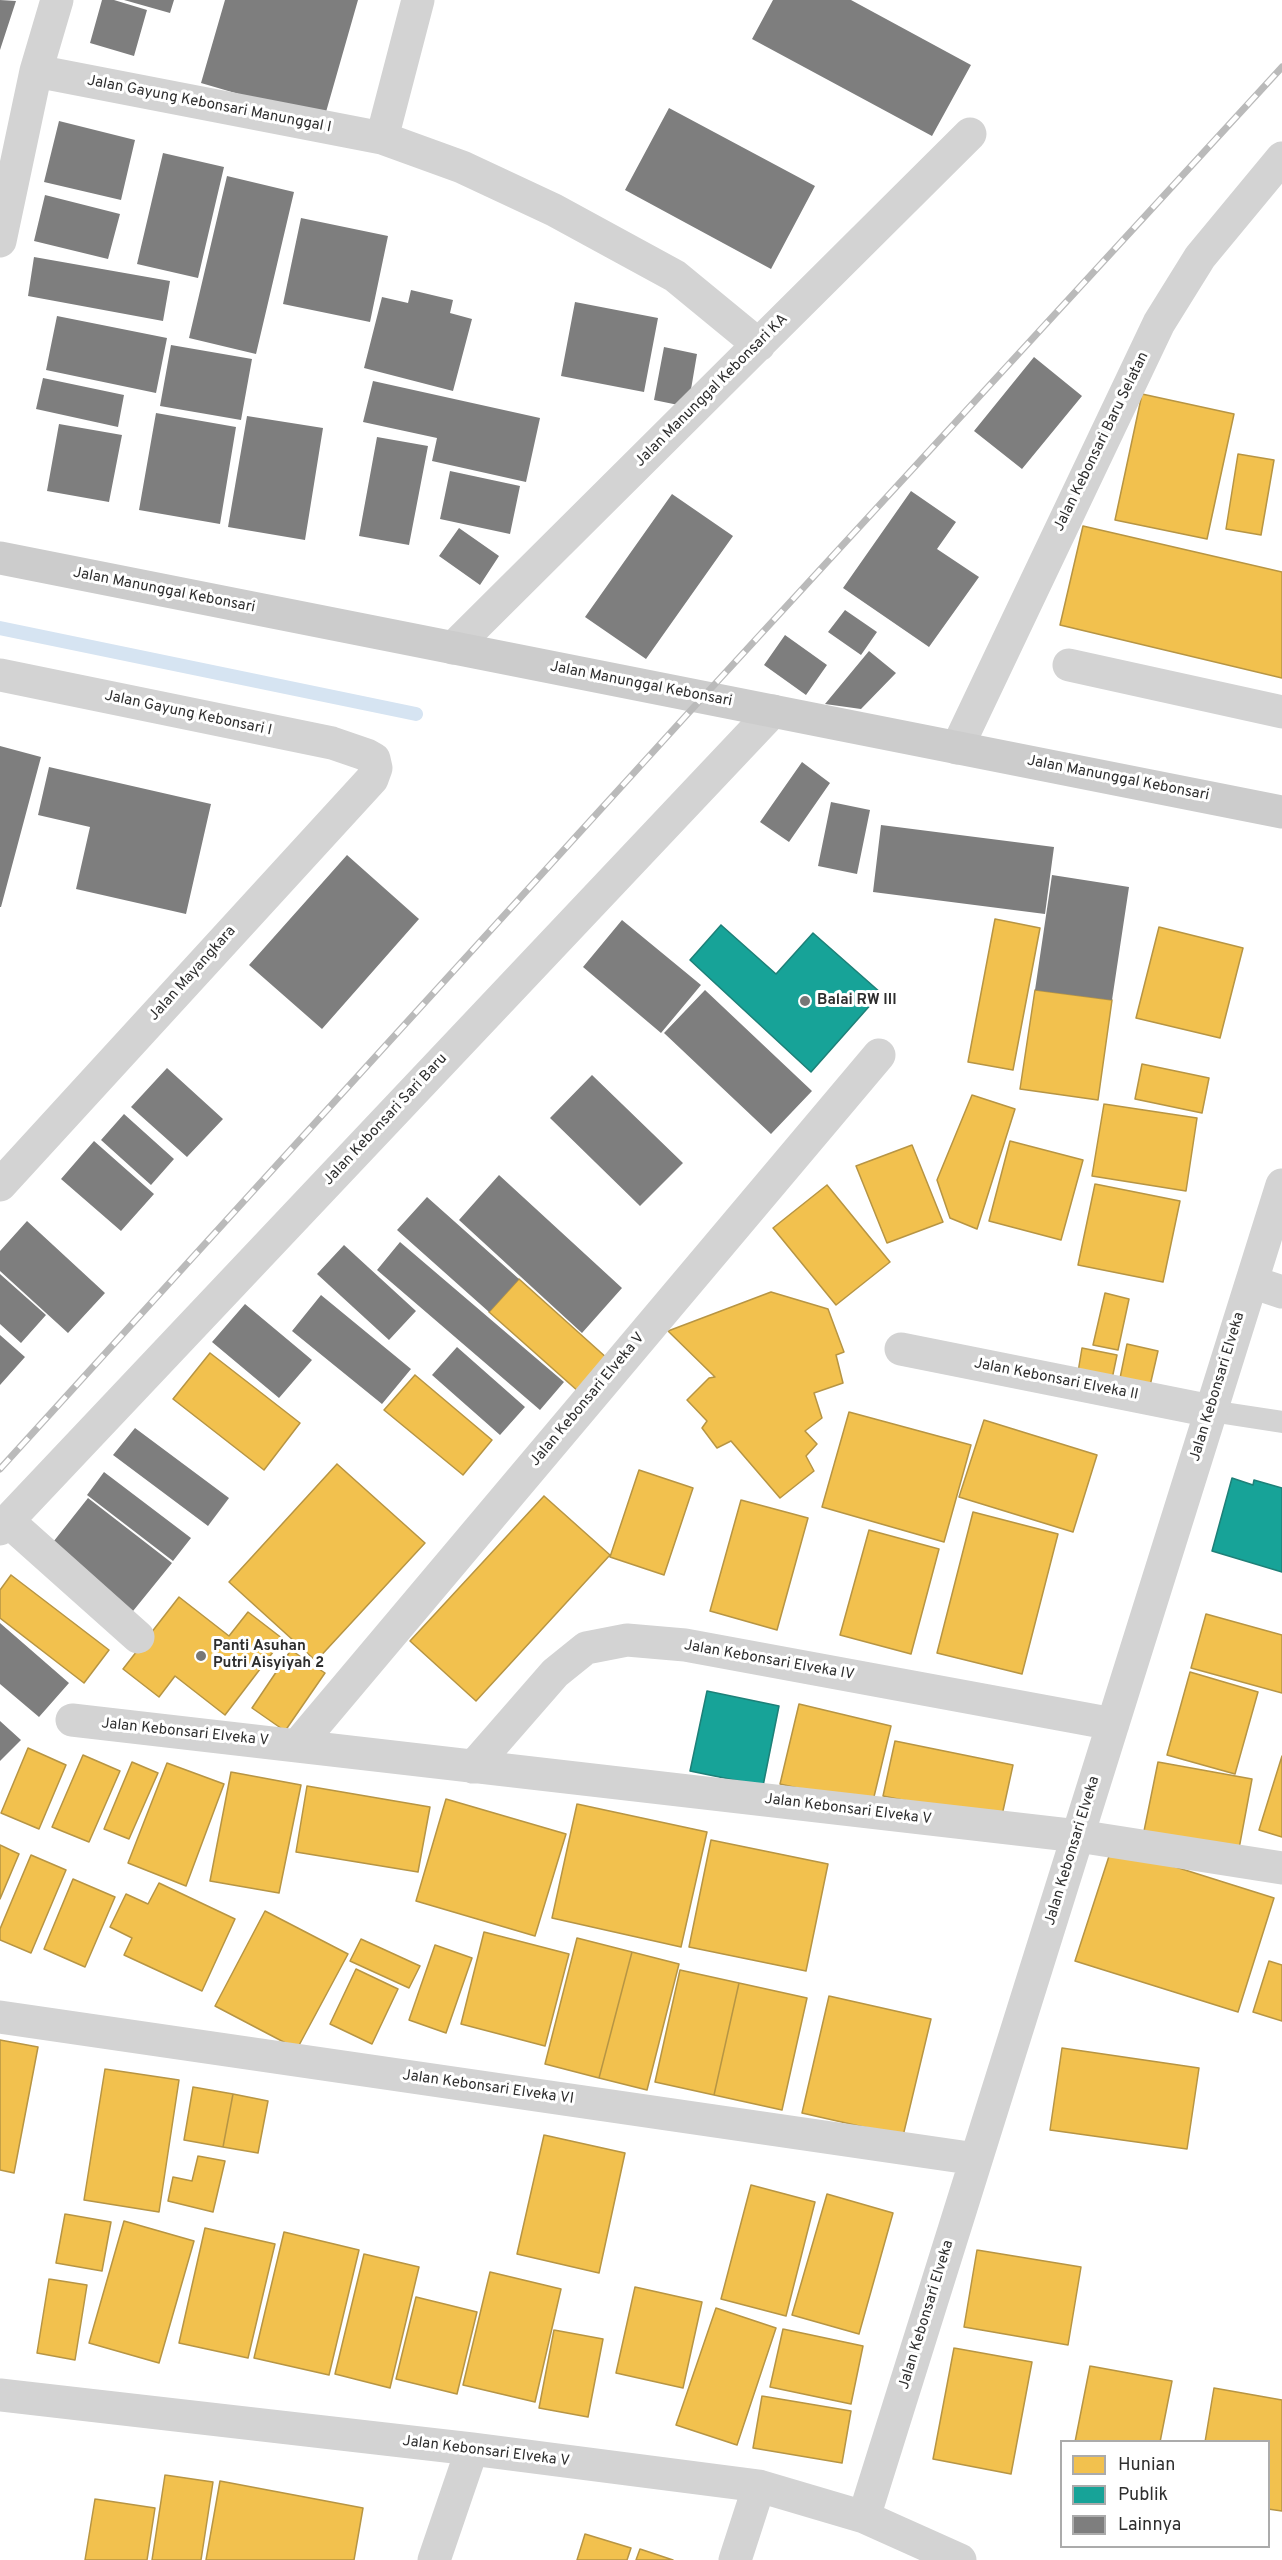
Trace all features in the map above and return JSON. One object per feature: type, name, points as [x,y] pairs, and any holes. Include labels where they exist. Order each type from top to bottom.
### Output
[{"type":"street","points":[[0,241],[36,71],[57,0]]},
{"type":"street","points":[[382,138],[418,0]]},
{"type":"street","name":"Jalan Gayung Kebonsari Manunggal I","points":[[36,71],[382,138],[462,167],[564,215],[675,276],[759,345]]},
{"type":"street","name":"Jalan Manunggal Kebonsari KA","points":[[453,648],[970,134]]},
{"type":"street","name":"Jalan Kebonsari Baru Selatan","points":[[957,748],[1159,323],[1200,257],[1282,158]]},
{"type":"street","name":"Jalan Manunggal Kebonsari","points":[[0,558],[1282,812]]},
{"type":"street","points":[[1069,665],[1282,712]]},
{"type":"street","name":"Jalan Gayung Kebonsari I","points":[[0,675],[332,743],[374,759]]},
{"type":"street","name":"Jalan Kebonsari Sari Baru","points":[[4,1525],[773,711]]},
{"type":"street","name":"Jalan Mayangkara","points":[[0,1185],[372,779],[376,768],[374,759]]},
{"type":"street","name":"Jalan Kebonsari Elveka V","points":[[297,1746],[879,1054]]},
{"type":"street","name":"Jalan Kebonsari Elveka","points":[[864,2517],[1282,1185]]},
{"type":"street","points":[[1252,1282],[1282,1292]]},
{"type":"street","name":"Jalan Kebonsari Elveka II","points":[[901,1349],[1211,1411]]},
{"type":"street","points":[[4,1525],[138,1636]]},
{"type":"street","name":"Jalan Kebonsari Elveka IV","points":[[473,1767],[555,1673],[586,1648],[627,1640],[685,1645],[1113,1724]]},
{"type":"street","name":"Jalan Kebonsari Elveka V","points":[[72,1720],[1078,1836],[1282,1868]]},
{"type":"street","name":"Jalan Kebonsari Elveka VI","points":[[0,2018],[976,2160]]},
{"type":"street","name":"Jalan Kebonsari Elveka V","points":[[0,2396],[472,2450],[759,2486],[864,2517],[960,2560]]},
{"type":"street","points":[[434,2560],[472,2450]]},
{"type":"street","points":[[735,2560],[759,2486]]},
{"type":"lane","points":[[1211,1411],[1282,1422]]},
{"type":"building: Hunian","points":[[1142,394],[1234,414],[1207,539],[1115,520]]},
{"type":"building: Hunian","points":[[1238,454],[1274,460],[1261,535],[1226,529]]},
{"type":"building: Hunian","points":[[1083,526],[1282,572],[1282,678],[1060,625]]},
{"type":"building: Hunian","points":[[995,919],[1040,928],[1013,1070],[968,1062]]},
{"type":"building: Hunian","points":[[1159,927],[1243,948],[1220,1038],[1136,1018]]},
{"type":"building: Hunian","points":[[1035,990],[1112,1000],[1098,1100],[1020,1089]]},
{"type":"building: Hunian","points":[[1142,1064],[1209,1078],[1202,1113],[1135,1099]]},
{"type":"building: Hunian","points":[[972,1095],[1015,1109],[977,1229],[950,1218],[937,1180]]},
{"type":"building: Hunian","points":[[1104,1104],[1197,1118],[1186,1191],[1092,1176]]},
{"type":"building: Hunian","points":[[1010,1141],[1083,1160],[1061,1240],[989,1221]]},
{"type":"building: Hunian","points":[[912,1145],[943,1222],[887,1243],[856,1166]]},
{"type":"building: Hunian","points":[[1095,1184],[1180,1201],[1163,1282],[1078,1265]]},
{"type":"building: Hunian","points":[[827,1185],[890,1262],[836,1305],[773,1228]]},
{"type":"building: Hunian","points":[[519,1279],[608,1359],[579,1392],[489,1312]]},
{"type":"building: Hunian","points":[[771,1292],[828,1309],[844,1352],[836,1355],[843,1383],[814,1393],[822,1418],[805,1431],[817,1444],[806,1456],[814,1471],[780,1498],[731,1441],[717,1448],[702,1428],[707,1421],[687,1400],[709,1378],[715,1377],[668,1331]]},
{"type":"building: Hunian","points":[[1105,1293],[1129,1299],[1118,1350],[1093,1345]]},
{"type":"building: Hunian","points":[[1127,1344],[1158,1351],[1149,1390],[1119,1383]]},
{"type":"building: Hunian","points":[[1082,1348],[1117,1355],[1112,1379],[1078,1372]]},
{"type":"building: Hunian","points":[[210,1353],[300,1423],[264,1470],[173,1399]]},
{"type":"building: Hunian","points":[[415,1375],[492,1440],[463,1475],[384,1410]]},
{"type":"building: Hunian","points":[[849,1412],[971,1445],[944,1542],[822,1507]]},
{"type":"building: Hunian","points":[[984,1420],[1097,1455],[1073,1532],[959,1497]]},
{"type":"building: Hunian","points":[[337,1464],[425,1543],[316,1661],[229,1582]]},
{"type":"building: Hunian","points":[[639,1470],[693,1488],[664,1575],[610,1557]]},
{"type":"building: Hunian","points":[[544,1496],[610,1555],[476,1701],[410,1641]]},
{"type":"building: Hunian","points":[[741,1500],[808,1518],[777,1630],[710,1611]]},
{"type":"building: Hunian","points":[[973,1512],[1058,1534],[1022,1674],[937,1653]]},
{"type":"building: Hunian","points":[[869,1530],[939,1549],[911,1654],[840,1635]]},
{"type":"building: Hunian","points":[[11,1575],[109,1650],[84,1683],[0,1618],[0,1590]]},
{"type":"building: Hunian","name":"Panti Asuhan Putri Aisyiyah 2","points":[[179,1597],[229,1636],[248,1612],[283,1639],[225,1715],[175,1676],[159,1697],[123,1669]]},
{"type":"building: Hunian","points":[[1206,1614],[1282,1635],[1282,1693],[1191,1668]]},
{"type":"building: Hunian","points":[[291,1650],[325,1673],[285,1731],[252,1708]]},
{"type":"building: Hunian","points":[[1190,1672],[1258,1692],[1235,1774],[1167,1755]]},
{"type":"building: Hunian","points":[[799,1704],[891,1726],[872,1805],[780,1784]]},
{"type":"building: Hunian","points":[[895,1741],[1013,1765],[1001,1820],[883,1796]]},
{"type":"building: Hunian","points":[[28,1748],[66,1765],[39,1829],[1,1813]]},
{"type":"building: Hunian","points":[[83,1755],[120,1771],[89,1842],[52,1827]]},
{"type":"building: Hunian","points":[[1282,1756],[1282,1837],[1259,1830]]},
{"type":"building: Hunian","points":[[132,1762],[158,1773],[129,1839],[104,1829]]},
{"type":"building: Hunian","points":[[1158,1762],[1252,1779],[1238,1854],[1143,1836]]},
{"type":"building: Hunian","points":[[167,1763],[224,1784],[186,1886],[128,1863]]},
{"type":"building: Hunian","points":[[231,1772],[301,1785],[279,1893],[210,1881]]},
{"type":"building: Hunian","points":[[307,1786],[430,1807],[418,1872],[296,1852]]},
{"type":"building: Hunian","points":[[446,1799],[566,1834],[535,1936],[416,1901]]},
{"type":"building: Hunian","points":[[577,1804],[707,1832],[681,1947],[552,1918]]},
{"type":"building: Hunian","points":[[711,1840],[828,1864],[806,1971],[689,1947]]},
{"type":"building: Hunian","points":[[0,1845],[19,1854],[0,1899]]},
{"type":"building: Hunian","points":[[1112,1847],[1274,1898],[1238,2012],[1075,1961]]},
{"type":"building: Hunian","points":[[31,1855],[66,1870],[31,1953],[0,1940],[0,1929]]},
{"type":"building: Hunian","points":[[73,1879],[115,1897],[85,1967],[44,1949]]},
{"type":"building: Hunian","points":[[159,1883],[235,1919],[202,1991],[124,1955],[132,1938],[110,1927],[126,1894],[148,1904]]},
{"type":"building: Hunian","points":[[265,1911],[348,1954],[297,2049],[215,2006]]},
{"type":"building: Hunian","points":[[484,1932],[569,1954],[545,2046],[461,2024]]},
{"type":"building: Hunian","points":[[577,1938],[632,1952],[599,2078],[545,2064]]},
{"type":"building: Hunian","points":[[361,1939],[420,1966],[409,1988],[350,1961]]},
{"type":"building: Hunian","points":[[435,1945],[472,1958],[446,2033],[409,2020]]},
{"type":"building: Hunian","points":[[632,1952],[679,1964],[647,2090],[599,2078]]},
{"type":"building: Hunian","points":[[1269,1961],[1282,1965],[1282,2021],[1253,2012]]},
{"type":"building: Hunian","points":[[356,1969],[398,1989],[372,2044],[330,2024]]},
{"type":"building: Hunian","points":[[680,1970],[739,1983],[714,2095],[655,2082]]},
{"type":"building: Hunian","points":[[739,1983],[807,1998],[782,2110],[714,2095]]},
{"type":"building: Hunian","points":[[829,1996],[931,2019],[903,2136],[802,2113]]},
{"type":"building: Hunian","points":[[0,2040],[38,2047],[14,2173],[0,2170]]},
{"type":"building: Hunian","points":[[1062,2048],[1199,2068],[1187,2149],[1050,2130]]},
{"type":"building: Hunian","points":[[105,2069],[179,2080],[159,2212],[84,2200]]},
{"type":"building: Hunian","points":[[193,2087],[233,2094],[223,2147],[184,2140]]},
{"type":"building: Hunian","points":[[233,2094],[268,2101],[258,2153],[223,2147]]},
{"type":"building: Hunian","points":[[544,2135],[625,2153],[599,2273],[517,2254]]},
{"type":"building: Hunian","points":[[198,2156],[225,2161],[213,2212],[168,2201],[173,2177],[192,2181]]},
{"type":"building: Hunian","points":[[751,2185],[815,2202],[786,2316],[721,2299]]},
{"type":"building: Hunian","points":[[827,2194],[893,2213],[859,2334],[792,2315]]},
{"type":"building: Hunian","points":[[65,2214],[111,2222],[102,2271],[56,2263]]},
{"type":"building: Hunian","points":[[124,2221],[194,2241],[159,2363],[89,2343]]},
{"type":"building: Hunian","points":[[205,2228],[275,2244],[248,2358],[179,2343]]},
{"type":"building: Hunian","points":[[284,2232],[359,2250],[329,2375],[254,2358]]},
{"type":"building: Hunian","points":[[977,2250],[1081,2267],[1068,2345],[964,2327]]},
{"type":"building: Hunian","points":[[364,2254],[419,2267],[390,2388],[335,2374]]},
{"type":"building: Hunian","points":[[490,2272],[561,2289],[535,2402],[463,2385]]},
{"type":"building: Hunian","points":[[49,2279],[87,2285],[75,2360],[37,2353]]},
{"type":"building: Hunian","points":[[635,2287],[702,2302],[683,2388],[616,2373]]},
{"type":"building: Hunian","points":[[416,2297],[477,2312],[457,2394],[396,2379]]},
{"type":"building: Hunian","points":[[716,2308],[776,2328],[737,2445],[676,2425]]},
{"type":"building: Hunian","points":[[783,2329],[863,2346],[851,2404],[770,2387]]},
{"type":"building: Hunian","points":[[554,2330],[603,2339],[588,2417],[539,2408]]},
{"type":"building: Hunian","points":[[954,2348],[1032,2362],[1011,2474],[933,2459]]},
{"type":"building: Hunian","points":[[1090,2366],[1172,2381],[1160,2440],[1075,2440]]},
{"type":"building: Hunian","points":[[1214,2388],[1282,2400],[1282,2511],[1270,2509],[1270,2440],[1205,2440]]},
{"type":"building: Hunian","points":[[762,2396],[851,2411],[842,2463],[753,2448]]},
{"type":"building: Hunian","points":[[165,2475],[213,2482],[201,2560],[152,2560]]},
{"type":"building: Hunian","points":[[220,2481],[363,2508],[354,2560],[206,2560]]},
{"type":"building: Hunian","points":[[95,2499],[155,2508],[147,2560],[85,2560]]},
{"type":"building: Hunian","points":[[585,2534],[631,2548],[627,2560],[577,2560]]},
{"type":"building: Hunian","points":[[640,2549],[673,2560],[636,2560]]},
{"type":"building: Publik","name":"Balai RW III","points":[[721,925],[776,974],[813,933],[881,993],[811,1072],[690,960]]},
{"type":"building: Publik","points":[[1232,1478],[1253,1485],[1254,1480],[1282,1488],[1282,1572],[1212,1551]]},
{"type":"building: Publik","points":[[707,1691],[779,1706],[763,1786],[690,1771]]},
{"type":"building: Lainnya","points":[[0,0],[16,1],[0,50]]},
{"type":"building: Lainnya","points":[[102,0],[114,0],[147,10],[134,56],[90,43]]},
{"type":"building: Lainnya","points":[[124,0],[174,0],[170,13]]},
{"type":"building: Lainnya","points":[[225,0],[358,0],[324,119],[201,83]]},
{"type":"building: Lainnya","points":[[773,0],[851,0],[971,65],[932,136],[752,39]]},
{"type":"building: Lainnya","points":[[669,108],[815,186],[771,269],[625,190]]},
{"type":"building: Lainnya","points":[[59,121],[135,140],[121,200],[44,182]]},
{"type":"building: Lainnya","points":[[163,153],[224,167],[198,278],[137,264]]},
{"type":"building: Lainnya","points":[[227,176],[294,192],[256,354],[189,338]]},
{"type":"building: Lainnya","points":[[45,195],[120,214],[108,259],[34,241]]},
{"type":"building: Lainnya","points":[[301,218],[388,236],[370,322],[283,304]]},
{"type":"building: Lainnya","points":[[34,257],[170,281],[163,321],[28,296]]},
{"type":"building: Lainnya","points":[[411,290],[453,300],[450,313],[472,319],[453,391],[364,368],[382,297],[408,303]]},
{"type":"building: Lainnya","points":[[575,302],[658,318],[644,392],[561,376]]},
{"type":"building: Lainnya","points":[[57,316],[167,338],[156,393],[46,370]]},
{"type":"building: Lainnya","points":[[171,345],[252,359],[241,420],[160,406]]},
{"type":"building: Lainnya","points":[[664,347],[697,354],[688,407],[654,400]]},
{"type":"building: Lainnya","points":[[1034,357],[1082,396],[1022,469],[974,431]]},
{"type":"building: Lainnya","points":[[43,378],[124,395],[118,427],[36,409]]},
{"type":"building: Lainnya","points":[[373,381],[540,418],[526,482],[432,461],[437,438],[363,422]]},
{"type":"building: Lainnya","points":[[156,413],[236,427],[220,524],[139,510]]},
{"type":"building: Lainnya","points":[[247,416],[323,428],[305,540],[228,527]]},
{"type":"building: Lainnya","points":[[59,424],[122,435],[109,502],[47,491]]},
{"type":"building: Lainnya","points":[[377,437],[428,446],[409,545],[359,536]]},
{"type":"building: Lainnya","points":[[450,471],[520,486],[510,534],[440,519]]},
{"type":"building: Lainnya","points":[[911,491],[956,522],[937,549],[979,577],[929,647],[843,588]]},
{"type":"building: Lainnya","points":[[672,494],[733,536],[646,659],[585,617]]},
{"type":"building: Lainnya","points":[[459,528],[499,556],[480,585],[439,556]]},
{"type":"building: Lainnya","points":[[845,610],[877,632],[861,655],[828,632]]},
{"type":"building: Lainnya","points":[[785,635],[827,665],[806,695],[764,665]]},
{"type":"building: Lainnya","points":[[869,651],[896,673],[861,709],[825,704]]},
{"type":"building: Lainnya","points":[[0,746],[41,757],[1,907],[0,907]]},
{"type":"building: Lainnya","points":[[802,762],[830,783],[789,842],[760,822]]},
{"type":"building: Lainnya","points":[[49,767],[211,804],[186,914],[76,889],[90,827],[38,815]]},
{"type":"building: Lainnya","points":[[831,802],[870,810],[857,874],[818,866]]},
{"type":"building: Lainnya","points":[[881,825],[1054,847],[1045,914],[873,892]]},
{"type":"building: Lainnya","points":[[347,855],[419,919],[322,1029],[249,965]]},
{"type":"building: Lainnya","points":[[1052,875],[1129,887],[1112,1000],[1035,990]]},
{"type":"building: Lainnya","points":[[622,920],[701,985],[661,1033],[583,967]]},
{"type":"building: Lainnya","points":[[705,990],[812,1091],[771,1134],[664,1033]]},
{"type":"building: Lainnya","points":[[167,1068],[223,1119],[187,1157],[131,1107]]},
{"type":"building: Lainnya","points":[[592,1075],[683,1163],[640,1206],[550,1118]]},
{"type":"building: Lainnya","points":[[124,1114],[174,1159],[151,1185],[101,1140]]},
{"type":"building: Lainnya","points":[[94,1141],[154,1194],[121,1231],[61,1179]]},
{"type":"building: Lainnya","points":[[499,1175],[622,1288],[582,1333],[459,1220]]},
{"type":"building: Lainnya","points":[[427,1197],[519,1279],[489,1312],[397,1230]]},
{"type":"building: Lainnya","points":[[27,1221],[105,1293],[68,1333],[0,1271],[0,1251]]},
{"type":"building: Lainnya","points":[[400,1242],[564,1382],[540,1410],[377,1270]]},
{"type":"building: Lainnya","points":[[344,1245],[416,1311],[389,1340],[317,1274]]},
{"type":"building: Lainnya","points":[[0,1274],[46,1315],[21,1343],[0,1324]]},
{"type":"building: Lainnya","points":[[321,1295],[411,1369],[382,1404],[292,1331]]},
{"type":"building: Lainnya","points":[[245,1304],[312,1360],[279,1398],[212,1342]]},
{"type":"building: Lainnya","points":[[0,1335],[25,1357],[0,1385]]},
{"type":"building: Lainnya","points":[[457,1347],[525,1407],[500,1435],[432,1375]]},
{"type":"building: Lainnya","points":[[135,1428],[229,1498],[208,1526],[113,1455]]},
{"type":"building: Lainnya","points":[[104,1472],[191,1538],[173,1561],[87,1495]]},
{"type":"building: Lainnya","points":[[88,1498],[172,1563],[129,1616],[46,1551]]},
{"type":"building: Lainnya","points":[[0,1623],[69,1683],[39,1717],[0,1684]]},
{"type":"building: Lainnya","points":[[0,1721],[21,1740],[0,1761]]},
{"type":"waterway","points":[[0,628],[416,714]]},
{"type":"railway","points":[[0,1469],[703,697],[1282,67]]},
{"type":"place","name":"Balai RW III","points":[[805,1001]]},
{"type":"place","name":"Panti Asuhan Putri Aisyiyah 2","points":[[201,1656]]}]
